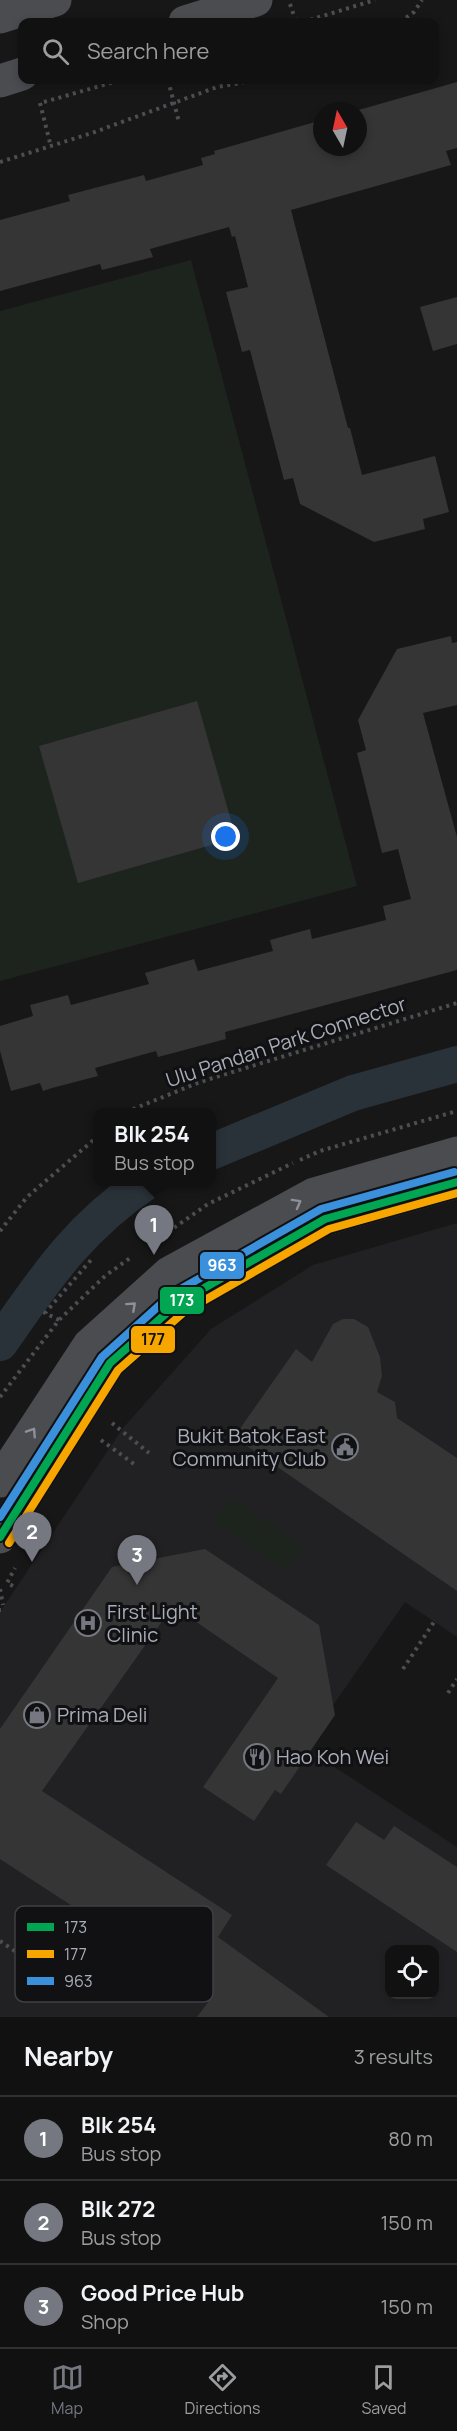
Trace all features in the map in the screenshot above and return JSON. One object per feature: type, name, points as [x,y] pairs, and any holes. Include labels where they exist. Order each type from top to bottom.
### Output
[{"type":"street","points":[[0,17],[55,0]]},
{"type":"street","points":[[198,18],[256,0]]},
{"type":"street","points":[[0,81],[18,75]]},
{"type":"street","points":[[0,1481],[89,1345],[169,1273],[314,1194],[457,1153]]},
{"type":"street","points":[[0,1537],[110,1363],[178,1303],[325,1219],[457,1182]]},
{"type":"path","points":[[289,0],[295,18]]},
{"type":"path","points":[[316,18],[375,0]]},
{"type":"path","points":[[406,18],[414,12],[422,0]]},
{"type":"path","points":[[30,106],[107,84]]},
{"type":"path","points":[[169,84],[179,122]]},
{"type":"path","points":[[0,162],[51,147],[217,87],[234,84]]},
{"type":"path","points":[[40,103],[51,147]]},
{"type":"path","name":"Ulu Pandan Park Connector","points":[[138,1108],[200,1082],[457,1003]]},
{"type":"path","points":[[0,1231],[27,1197],[93,1140]]},
{"type":"path","points":[[58,1320],[45,1313],[91,1260]]},
{"type":"path","points":[[104,1417],[149,1454]]},
{"type":"path","points":[[104,1442],[134,1464]]},
{"type":"path","points":[[13,1586],[7,1583],[18,1564]]},
{"type":"path","points":[[0,1589],[1,1608]]},
{"type":"path","points":[[403,1669],[436,1619]]},
{"type":"path","points":[[448,1693],[457,1680]]},
{"type":"path","points":[[0,1941],[15,1951]]},
{"type":"shaded area","points":[[191,260],[357,886],[0,981],[0,311]]},
{"type":"shaded area","points":[[457,1223],[457,1637],[405,1602],[304,1747],[457,1847],[457,2017],[0,2017],[0,1612],[123,1428],[211,1329],[313,1265]]},
{"type":"shaded area","points":[[231,1497],[304,1547],[286,1571],[213,1522]]},
{"type":"building","points":[[457,82],[457,148],[446,151],[451,165],[291,210],[362,475],[435,456],[449,512],[423,519],[425,529],[374,542],[300,504],[293,478],[284,480],[250,350],[242,352],[226,292],[248,287],[235,236],[232,237],[229,227],[150,249],[153,257],[102,270],[100,264],[0,291],[0,220],[70,201],[68,195],[144,175],[146,181],[203,165],[201,158],[215,154],[214,151],[313,123],[313,156],[367,156],[367,108]]},
{"type":"building","points":[[457,297],[457,344],[433,351],[420,307]]},
{"type":"building","points":[[451,636],[452,643],[457,642],[457,705],[423,713],[457,837],[457,970],[225,1032],[226,1039],[158,1057],[156,1051],[95,1068],[98,1076],[43,1091],[40,1083],[11,1091],[0,1051],[0,1026],[33,1016],[30,1005],[68,995],[71,1005],[149,984],[145,973],[194,959],[198,971],[273,951],[270,940],[310,929],[312,939],[386,920],[383,906],[411,899],[398,849],[382,853],[357,753],[366,750],[358,720],[397,649]]},
{"type":"building","points":[[197,701],[236,838],[78,883],[39,746]]},
{"type":"building","name":"Bukit Batok East Community Club","points":[[343,1319],[354,1319],[368,1327],[380,1357],[382,1376],[377,1392],[395,1402],[397,1418],[457,1458],[457,1591],[234,1437],[296,1349],[312,1362],[333,1324]]},
{"type":"building","points":[[205,1549],[319,1625],[335,1715],[281,1794],[275,1790],[254,1821],[203,1787],[278,1678],[173,1606],[42,1791],[232,1915],[218,1937],[329,2017],[197,2017],[208,2002],[213,2002],[213,1906],[72,1906],[0,1859],[0,1729],[112,1567]]},
{"type":"building","points":[[356,1822],[384,1840],[394,1826],[457,1867],[457,1952],[326,1865]]},
{"type":"waterway","points":[[216,1150],[353,1093],[457,1064]]},
{"type":"waterway","points":[[0,1343],[65,1255],[101,1217],[140,1186]]},
{"type":"transit line","name":"963","points":[[0,1517],[102,1357],[172,1294],[321,1209],[454,1172]]},
{"type":"transit line","name":"173","points":[[0,1537],[110,1363],[178,1303],[325,1219],[457,1182]]},
{"type":"transit line","name":"177","points":[[9,1543],[118,1370],[184,1312],[329,1229],[457,1193]]},
{"type":"place","name":"Blk 254","points":[[154,1255]]},
{"type":"place","name":"Bukit Batok East Community Club","points":[[345,1447]]},
{"type":"place","name":"Blk 272","points":[[32,1562]]},
{"type":"place","name":"Good Price Hub","points":[[137,1585]]},
{"type":"place","name":"First Light Clinic","points":[[88,1623]]},
{"type":"place","name":"Prima Deli","points":[[37,1715]]},
{"type":"place","name":"Hao Koh Wei","points":[[257,1757]]}]
